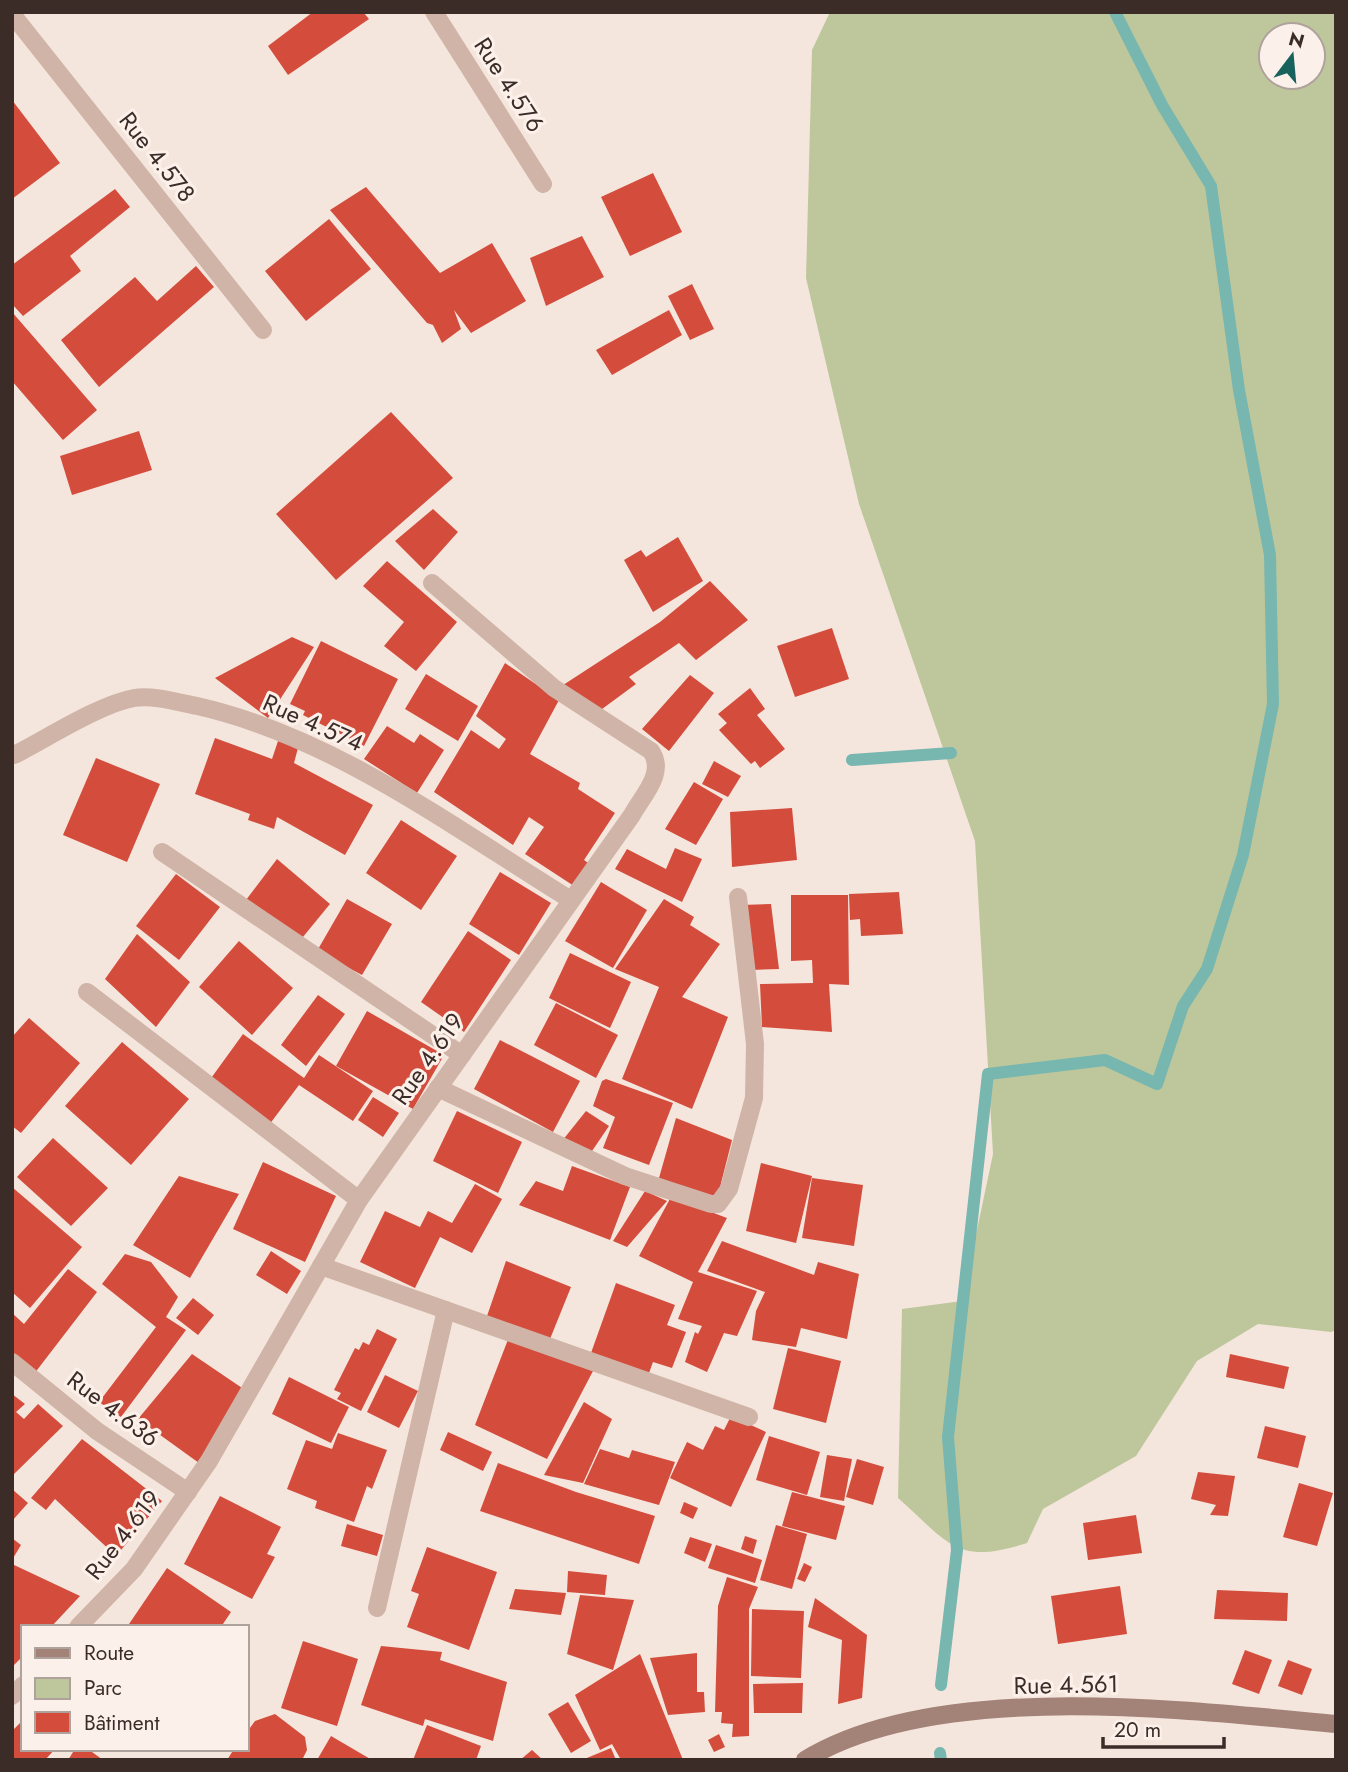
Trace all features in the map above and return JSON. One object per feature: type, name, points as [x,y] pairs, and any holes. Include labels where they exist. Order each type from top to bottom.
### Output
[{"type":"main road","name":"Rue 4.561","points":[[805,1760],[831,1744],[892,1724],[1015,1708],[1194,1710],[1336,1724]]},
{"type":"street","name":"Rue 4.576","points":[[434,12],[543,184]]},
{"type":"street","name":"Rue 4.578","points":[[12,14],[263,330]]},
{"type":"street","name":"Rue 4.619","points":[[80,1625],[134,1569],[188,1492],[359,1200],[632,815],[657,772],[658,761],[651,751],[554,688],[432,583]]},
{"type":"street","name":"Rue 4.574","points":[[13,757],[106,708],[134,698],[172,701],[233,714],[342,759],[571,900]]},
{"type":"street","points":[[162,852],[462,1055]]},
{"type":"street","points":[[438,1088],[625,1176],[710,1204],[718,1203],[729,1189],[754,1097],[755,1044],[738,898]]},
{"type":"street","points":[[87,992],[359,1200]]},
{"type":"street","points":[[321,1266],[749,1417]]},
{"type":"street","points":[[377,1608],[446,1310]]},
{"type":"street","name":"Rue 4.636","points":[[12,1362],[97,1431],[188,1492]]},
{"type":"green space","points":[[830,12],[1336,12],[1336,1330],[1331,1332],[1258,1324],[1197,1361],[1136,1456],[1043,1509],[1027,1543],[1003,1550],[968,1551],[955,1546],[898,1498],[902,1309],[962,1301],[993,1154],[975,841],[859,504],[806,278],[812,50]]},
{"type":"building","points":[[313,12],[363,12],[369,19],[288,75],[268,46]]},
{"type":"building","points":[[12,100],[60,163],[12,199]]},
{"type":"building","points":[[653,173],[682,232],[630,256],[601,197]]},
{"type":"building","points":[[366,187],[440,273],[492,243],[526,301],[471,333],[454,310],[461,329],[442,343],[433,325],[427,323],[330,210]]},
{"type":"building","points":[[115,189],[130,207],[70,256],[81,271],[23,316],[12,304],[12,265]]},
{"type":"building","points":[[329,219],[371,269],[306,321],[265,271]]},
{"type":"building","points":[[582,236],[604,277],[546,306],[530,258]]},
{"type":"building","points":[[196,266],[214,287],[99,387],[61,340],[135,277],[157,301]]},
{"type":"building","points":[[692,284],[714,329],[690,340],[668,296]]},
{"type":"building","points":[[669,310],[682,335],[612,375],[596,350]]},
{"type":"building","points":[[12,312],[97,410],[63,440],[12,381]]},
{"type":"building","points":[[391,412],[453,478],[336,580],[276,514]]},
{"type":"building","points":[[139,431],[152,470],[72,495],[60,456]]},
{"type":"building","points":[[433,509],[458,532],[424,570],[395,541]]},
{"type":"building","points":[[678,537],[703,581],[653,612],[624,560],[641,550],[646,557]]},
{"type":"building","points":[[387,561],[457,622],[416,671],[384,646],[404,622],[363,586]]},
{"type":"building","points":[[710,581],[748,620],[696,660],[679,643],[629,677],[636,684],[598,712],[557,689],[660,622]]},
{"type":"building","points":[[832,628],[849,679],[795,697],[777,646]]},
{"type":"building","points":[[292,637],[314,647],[268,718],[215,678]]},
{"type":"building","points":[[321,641],[398,679],[364,746],[303,715],[305,711],[290,704]]},
{"type":"building","points":[[505,663],[559,700],[530,754],[580,783],[578,789],[615,813],[584,860],[591,865],[577,888],[525,854],[544,827],[529,817],[513,845],[434,792],[471,730],[499,749],[506,739],[476,716]]},
{"type":"building","points":[[426,674],[478,706],[458,741],[405,709]]},
{"type":"building","points":[[690,675],[714,693],[669,751],[642,729]]},
{"type":"building","points":[[750,688],[765,709],[757,715],[785,749],[760,768],[755,761],[751,764],[719,730],[727,723],[718,714]]},
{"type":"building","points":[[387,726],[414,743],[420,734],[444,750],[417,793],[364,759]]},
{"type":"building","points":[[215,738],[272,759],[278,741],[298,748],[294,763],[373,805],[345,855],[277,817],[274,829],[248,820],[250,814],[195,794]]},
{"type":"building","points":[[96,758],[160,784],[127,862],[63,835]]},
{"type":"building","points":[[714,761],[741,776],[728,797],[702,784]]},
{"type":"building","points":[[694,782],[723,799],[696,845],[665,829]]},
{"type":"building","points":[[792,808],[797,860],[732,867],[730,812]]},
{"type":"building","points":[[401,820],[457,856],[421,910],[366,873]]},
{"type":"building","points":[[675,848],[702,859],[682,902],[615,869],[627,849],[666,869]]},
{"type":"building","points":[[277,859],[330,904],[298,943],[246,900]]},
{"type":"building","points":[[500,872],[551,903],[519,955],[469,924]]},
{"type":"building","points":[[176,874],[220,907],[179,960],[136,926]]},
{"type":"building","points":[[601,882],[647,910],[613,968],[565,941]]},
{"type":"building","points":[[899,892],[903,934],[861,936],[860,919],[850,920],[849,894]]},
{"type":"building","points":[[791,895],[848,895],[849,985],[829,984],[832,1032],[762,1027],[760,984],[813,983],[812,960],[791,961]]},
{"type":"building","points":[[347,899],[392,924],[362,975],[317,951]]},
{"type":"building","points":[[664,899],[694,917],[690,925],[720,944],[682,997],[728,1017],[692,1109],[622,1079],[659,987],[615,969]]},
{"type":"building","points":[[771,904],[779,969],[750,970],[741,905]]},
{"type":"building","points":[[468,931],[511,960],[464,1032],[421,1002]]},
{"type":"building","points":[[137,934],[190,982],[156,1027],[105,979]]},
{"type":"building","points":[[239,941],[293,988],[252,1035],[199,987]]},
{"type":"building","points":[[570,953],[631,982],[610,1028],[549,998]]},
{"type":"building","points":[[318,995],[345,1014],[306,1066],[281,1045]]},
{"type":"building","points":[[556,1003],[618,1035],[596,1078],[534,1045]]},
{"type":"building","points":[[367,1011],[444,1055],[413,1109],[336,1066]]},
{"type":"building","points":[[29,1018],[80,1063],[21,1133],[12,1126],[12,1037]]},
{"type":"building","points":[[243,1034],[304,1078],[319,1055],[373,1091],[353,1121],[299,1085],[269,1125],[209,1081]]},
{"type":"building","points":[[500,1040],[580,1081],[553,1132],[474,1089]]},
{"type":"building","points":[[122,1042],[189,1099],[131,1165],[65,1106]]},
{"type":"building","points":[[606,1079],[673,1103],[649,1165],[603,1148],[615,1117],[593,1106],[602,1081]]},
{"type":"building","points":[[373,1097],[399,1113],[383,1137],[358,1120]]},
{"type":"building","points":[[457,1111],[522,1142],[498,1193],[433,1161]]},
{"type":"building","points":[[586,1111],[609,1126],[590,1154],[562,1141]]},
{"type":"building","points":[[676,1118],[732,1140],[717,1199],[659,1178]]},
{"type":"building","points":[[53,1138],[108,1188],[71,1226],[17,1177]]},
{"type":"building","points":[[263,1162],[336,1196],[305,1262],[233,1229]]},
{"type":"building","points":[[761,1163],[812,1176],[796,1243],[746,1231]]},
{"type":"building","points":[[572,1166],[630,1187],[610,1240],[519,1205],[536,1181],[563,1191]]},
{"type":"building","points":[[179,1176],[239,1194],[190,1278],[133,1245]]},
{"type":"building","points":[[812,1178],[863,1185],[854,1246],[802,1238]]},
{"type":"building","points":[[475,1184],[502,1199],[472,1253],[440,1237],[415,1288],[360,1262],[385,1211],[420,1227],[428,1211],[452,1223]]},
{"type":"building","points":[[12,1187],[82,1247],[30,1308],[12,1292]]},
{"type":"building","points":[[645,1191],[667,1201],[627,1247],[613,1241]]},
{"type":"building","points":[[671,1197],[727,1218],[698,1272],[757,1291],[737,1336],[724,1333],[707,1372],[685,1362],[695,1332],[698,1334],[702,1326],[678,1319],[693,1282],[639,1256]]},
{"type":"building","points":[[722,1241],[814,1275],[818,1262],[859,1274],[847,1339],[801,1328],[796,1347],[752,1340],[756,1311],[765,1292],[707,1271]]},
{"type":"building","points":[[271,1251],[301,1271],[287,1294],[256,1275]]},
{"type":"building","points":[[125,1254],[151,1262],[178,1297],[166,1317],[186,1330],[121,1417],[99,1402],[156,1327],[102,1284]]},
{"type":"building","points":[[506,1261],[571,1287],[550,1339],[487,1316]]},
{"type":"building","points":[[68,1269],[97,1292],[34,1374],[12,1358],[12,1313],[24,1324]]},
{"type":"building","points":[[616,1283],[675,1305],[667,1325],[686,1332],[672,1368],[653,1362],[649,1373],[591,1353]]},
{"type":"building","points":[[193,1298],[214,1315],[198,1335],[176,1318]]},
{"type":"building","points":[[377,1329],[397,1339],[361,1411],[337,1399],[341,1393],[334,1390],[355,1348],[359,1350],[363,1342],[369,1345]]},
{"type":"building","points":[[509,1337],[593,1371],[547,1459],[475,1425]]},
{"type":"building","points":[[788,1348],[841,1361],[826,1423],[773,1409]]},
{"type":"building","points":[[192,1354],[248,1392],[199,1463],[138,1419]]},
{"type":"building","points":[[1230,1354],[1289,1367],[1284,1389],[1226,1377]]},
{"type":"building","points":[[385,1375],[418,1391],[399,1428],[367,1412]]},
{"type":"building","points":[[289,1377],[349,1407],[331,1443],[272,1414]]},
{"type":"building","points":[[12,1394],[25,1404],[16,1412],[24,1419],[38,1404],[63,1426],[12,1476]]},
{"type":"building","points":[[584,1402],[612,1419],[583,1483],[544,1475]]},
{"type":"building","points":[[731,1416],[766,1432],[731,1507],[670,1478],[687,1442],[703,1450],[715,1426],[724,1430]]},
{"type":"building","points":[[1265,1426],[1306,1436],[1298,1468],[1257,1458]]},
{"type":"building","points":[[448,1432],[492,1452],[483,1471],[440,1450]]},
{"type":"building","points":[[338,1433],[387,1450],[372,1489],[367,1486],[354,1522],[315,1508],[317,1501],[287,1489],[306,1440],[332,1449]]},
{"type":"building","points":[[769,1436],[820,1452],[807,1495],[756,1480]]},
{"type":"building","points":[[82,1439],[162,1501],[116,1556],[55,1499],[46,1510],[31,1498]]},
{"type":"building","points":[[600,1449],[629,1458],[632,1450],[675,1462],[659,1505],[584,1484]]},
{"type":"building","points":[[827,1455],[852,1459],[844,1501],[820,1497]]},
{"type":"building","points":[[857,1459],[884,1467],[873,1505],[846,1497]]},
{"type":"building","points":[[498,1463],[576,1492],[655,1516],[639,1564],[480,1511]]},
{"type":"building","points":[[1198,1472],[1235,1476],[1228,1516],[1210,1515],[1216,1505],[1191,1499]]},
{"type":"building","points":[[1299,1483],[1333,1493],[1317,1546],[1283,1537]]},
{"type":"building","points":[[12,1489],[28,1503],[12,1521]]},
{"type":"building","points":[[792,1492],[845,1506],[836,1540],[782,1526]]},
{"type":"building","points":[[220,1496],[281,1527],[267,1554],[275,1557],[252,1599],[184,1564]]},
{"type":"building","points":[[684,1502],[698,1508],[693,1519],[680,1513]]},
{"type":"building","points":[[1136,1515],[1142,1553],[1088,1560],[1083,1523]]},
{"type":"building","points":[[347,1524],[383,1535],[377,1556],[341,1546]]},
{"type":"building","points":[[776,1525],[807,1534],[792,1589],[760,1580]]},
{"type":"building","points":[[745,1536],[757,1540],[753,1554],[741,1549]]},
{"type":"building","points":[[690,1537],[712,1544],[705,1562],[684,1553]]},
{"type":"building","points":[[12,1538],[21,1545],[12,1560]]},
{"type":"building","points":[[716,1545],[762,1560],[755,1583],[708,1568]]},
{"type":"building","points":[[427,1547],[497,1572],[469,1650],[407,1627],[419,1594],[411,1591]]},
{"type":"building","points":[[804,1563],[812,1567],[805,1582],[797,1579]]},
{"type":"building","points":[[12,1564],[80,1596],[53,1625],[21,1625],[21,1658],[12,1667]]},
{"type":"building","points":[[167,1568],[231,1612],[222,1625],[128,1625]]},
{"type":"building","points":[[568,1571],[607,1575],[605,1595],[567,1592]]},
{"type":"building","points":[[727,1577],[758,1587],[749,1609],[749,1736],[732,1737],[733,1724],[721,1723],[722,1712],[715,1712],[718,1606]]},
{"type":"building","points":[[1120,1586],[1127,1634],[1058,1644],[1051,1596]]},
{"type":"building","points":[[515,1589],[566,1593],[561,1615],[509,1609]]},
{"type":"building","points":[[1217,1590],[1288,1593],[1287,1621],[1214,1619]]},
{"type":"building","points":[[580,1595],[634,1600],[613,1670],[567,1654]]},
{"type":"building","points":[[815,1598],[867,1635],[862,1698],[838,1704],[842,1640],[808,1627]]},
{"type":"building","points":[[752,1609],[804,1611],[801,1678],[751,1676]]},
{"type":"building","points":[[303,1641],[358,1659],[337,1726],[281,1708]]},
{"type":"building","points":[[381,1646],[442,1652],[440,1660],[507,1682],[493,1741],[425,1719],[423,1726],[361,1705]]},
{"type":"building","points":[[1245,1650],[1272,1660],[1259,1694],[1232,1684]]},
{"type":"building","points":[[697,1653],[697,1692],[704,1692],[705,1712],[668,1715],[650,1658]]},
{"type":"building","points":[[640,1654],[683,1760],[621,1760],[612,1744],[600,1750],[575,1695]]},
{"type":"building","points":[[1288,1660],[1312,1669],[1302,1695],[1278,1686]]},
{"type":"building","points":[[803,1683],[802,1713],[754,1713],[753,1684]]},
{"type":"building","points":[[568,1702],[591,1741],[571,1753],[548,1714]]},
{"type":"building","points":[[275,1714],[305,1737],[307,1750],[302,1760],[227,1760],[233,1751],[248,1751],[248,1731],[255,1721]]},
{"type":"building","points":[[21,1722],[21,1751],[53,1751],[45,1760],[12,1760],[12,1731]]},
{"type":"building","points":[[427,1725],[481,1746],[476,1760],[413,1760]]},
{"type":"building","points":[[719,1734],[725,1747],[714,1752],[708,1740]]},
{"type":"building","points":[[331,1736],[372,1760],[317,1760]]},
{"type":"building","points":[[611,1748],[616,1760],[582,1760]]},
{"type":"building","points":[[532,1750],[543,1760],[520,1760]]},
{"type":"building","points":[[74,1751],[91,1751],[103,1760],[68,1760]]},
{"type":"waterway","points":[[941,1685],[957,1550],[948,1437],[988,1074],[1105,1060],[1157,1084],[1183,1006],[1207,969],[1243,855],[1273,704],[1270,555],[1239,390],[1211,186],[1162,105],[1115,12]]},
{"type":"waterway","points":[[852,760],[951,753]]},
{"type":"waterway","points":[[940,1753],[941,1760]]}]
